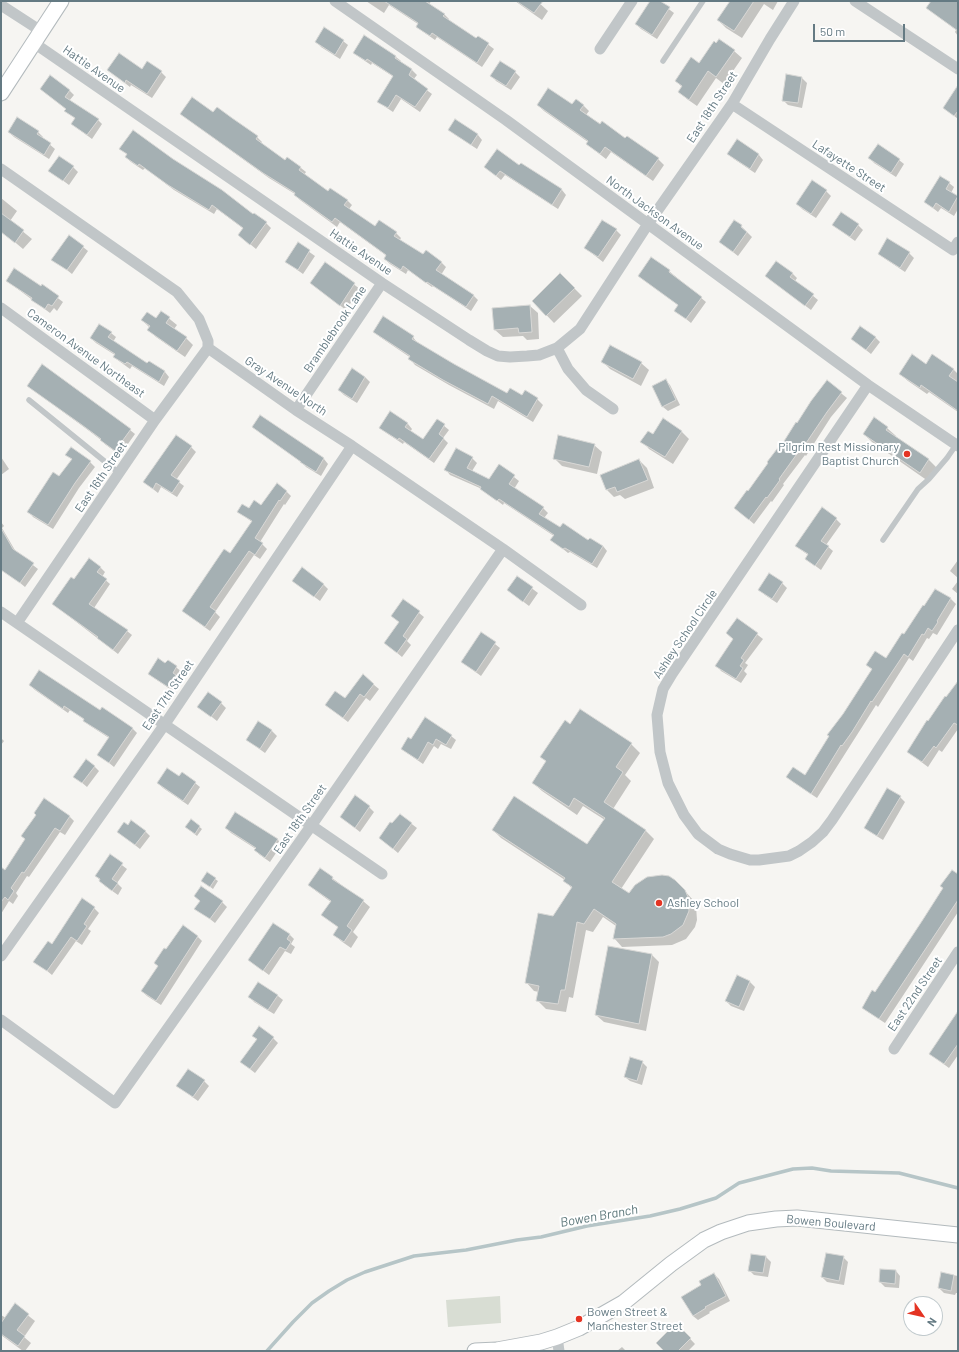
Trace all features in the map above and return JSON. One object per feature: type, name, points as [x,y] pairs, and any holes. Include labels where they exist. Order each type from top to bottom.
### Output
[{"type":"street","points":[[1,93],[60,1]]},
{"type":"street","name":"North Jackson Avenue","points":[[335,1],[506,120],[868,385],[957,446]]},
{"type":"street","points":[[600,49],[632,1]]},
{"type":"street","name":"East 18th Street","points":[[648,224],[732,104],[794,1]]},
{"type":"street","points":[[855,1],[958,69]]},
{"type":"street","name":"Hattie Avenue","points":[[1,5],[38,37],[382,283],[481,347],[498,356],[510,357],[539,355],[557,348],[580,329],[648,224]]},
{"type":"street","name":"Lafayette Street","points":[[732,104],[956,246]]},
{"type":"street","points":[[1,169],[177,292],[199,319],[208,341],[208,348]]},
{"type":"street","name":"Bramblebrook Lane","points":[[296,410],[382,283]]},
{"type":"street","name":"Cameron Avenue Northeast","points":[[1,308],[156,420]]},
{"type":"street","name":"Gray Avenue North","points":[[208,348],[296,410],[352,446],[503,549],[582,605]]},
{"type":"street","name":"East 16th Street","points":[[18,623],[119,473],[208,348]]},
{"type":"street","points":[[557,348],[568,369],[586,390],[613,409]]},
{"type":"street","name":"Ashley School Circle","points":[[868,385],[672,674],[664,689],[657,715],[660,752],[668,783],[684,815],[698,834],[708,842],[718,849],[736,856],[750,860],[759,860],[788,856],[799,851],[823,832],[832,820],[958,630]]},
{"type":"street","name":"East 17th Street","points":[[1,956],[165,724],[352,446]]},
{"type":"street","name":"East 18th Street","points":[[1,1020],[115,1103],[311,826],[503,549]]},
{"type":"street","points":[[1,612],[382,874]]},
{"type":"street","name":"East 22nd Street","points":[[894,1049],[958,952]]},
{"type":"street","name":"Bowen Boulevard","points":[[475,1351],[558,1344],[623,1303],[676,1260],[704,1240],[721,1232],[748,1223],[776,1218],[797,1218],[958,1235]]},
{"type":"lane","points":[[663,62],[703,1]]},
{"type":"lane","points":[[29,400],[119,473]]},
{"type":"lane","points":[[883,540],[918,489],[938,469],[957,446]]},
{"type":"shaded area","points":[[500,1296],[501,1323],[448,1327],[446,1300]]},
{"type":"building","points":[[384,1],[425,1],[445,14],[443,16],[476,38],[478,36],[489,43],[477,63],[432,33],[430,36],[416,27],[418,23]]},
{"type":"building","points":[[516,1],[543,1],[534,13]]},
{"type":"building","points":[[650,1],[660,1],[670,7],[652,35],[635,24]]},
{"type":"building","points":[[730,1],[754,1],[734,31],[717,20]]},
{"type":"building","points":[[931,1],[958,1],[958,31],[926,8]]},
{"type":"building","points":[[324,27],[344,40],[335,55],[315,42]]},
{"type":"building","points":[[364,35],[396,56],[395,58],[412,69],[409,75],[428,89],[415,107],[396,95],[388,108],[377,102],[393,76],[367,59],[366,61],[353,53]]},
{"type":"building","points":[[719,39],[735,50],[716,77],[708,71],[689,100],[678,92],[682,86],[675,81],[691,57],[699,63],[714,41],[716,43]]},
{"type":"building","points":[[119,53],[142,69],[147,61],[162,71],[147,94],[126,80],[125,83],[107,70]]},
{"type":"building","points":[[500,61],[516,71],[506,86],[490,76]]},
{"type":"building","points":[[786,74],[802,77],[798,103],[782,101]]},
{"type":"building","points":[[50,75],[70,90],[65,97],[99,119],[87,135],[71,124],[75,118],[64,111],[66,109],[40,89]]},
{"type":"building","points":[[958,85],[958,111],[954,116],[943,108]]},
{"type":"building","points":[[548,88],[572,104],[576,99],[584,105],[580,110],[600,124],[602,121],[625,138],[627,136],[659,158],[646,176],[605,147],[600,154],[586,144],[588,141],[537,105]]},
{"type":"building","points":[[192,97],[213,112],[217,107],[258,136],[256,139],[285,160],[287,157],[301,167],[299,170],[328,191],[330,188],[348,200],[344,205],[375,226],[379,220],[397,232],[394,236],[423,254],[426,250],[442,262],[436,270],[474,295],[466,307],[427,282],[426,283],[403,266],[401,270],[384,259],[386,255],[335,218],[332,222],[294,195],[295,193],[263,173],[180,114]]},
{"type":"building","points":[[17,117],[39,131],[37,134],[51,143],[44,155],[8,132]]},
{"type":"building","points":[[455,119],[478,134],[471,145],[448,130]]},
{"type":"building","points":[[133,130],[173,159],[222,190],[253,214],[254,213],[267,222],[250,245],[238,235],[243,228],[212,205],[209,210],[168,185],[139,164],[138,166],[125,157],[127,154],[119,149]]},
{"type":"building","points":[[737,139],[759,154],[750,169],[727,154]]},
{"type":"building","points":[[878,144],[900,159],[891,173],[868,158]]},
{"type":"building","points":[[497,149],[519,165],[521,163],[562,189],[552,205],[500,171],[496,176],[484,167]]},
{"type":"building","points":[[59,156],[74,166],[63,181],[48,171]]},
{"type":"building","points":[[940,176],[950,182],[946,189],[958,196],[949,212],[936,203],[933,208],[924,202]]},
{"type":"building","points":[[812,180],[827,190],[811,214],[796,204]]},
{"type":"building","points":[[841,212],[859,224],[850,237],[832,225]]},
{"type":"building","points":[[1,213],[24,230],[15,243],[1,232]]},
{"type":"building","points":[[602,220],[617,229],[598,257],[584,248]]},
{"type":"building","points":[[734,220],[742,225],[741,227],[747,232],[733,252],[719,242]]},
{"type":"building","points":[[69,235],[84,246],[67,270],[51,260]]},
{"type":"building","points":[[887,238],[910,252],[900,268],[878,254]]},
{"type":"building","points":[[298,242],[310,250],[298,270],[285,262]]},
{"type":"building","points":[[651,257],[670,270],[669,272],[702,297],[686,319],[674,311],[678,305],[638,276]]},
{"type":"building","points":[[776,261],[793,273],[790,277],[814,294],[805,306],[765,276]]},
{"type":"building","points":[[325,262],[355,283],[340,306],[310,283]]},
{"type":"building","points":[[14,268],[41,286],[42,284],[59,296],[52,306],[48,304],[45,309],[31,300],[32,298],[6,281]]},
{"type":"building","points":[[560,273],[575,288],[546,316],[532,301]]},
{"type":"building","points":[[530,305],[532,332],[519,333],[518,328],[494,330],[492,308]]},
{"type":"building","points":[[161,311],[170,317],[166,323],[187,337],[177,351],[147,330],[150,326],[141,320],[147,312],[156,318]]},
{"type":"building","points":[[383,316],[414,336],[412,339],[507,393],[510,388],[522,395],[525,390],[538,398],[527,417],[492,396],[488,404],[408,359],[410,356],[373,332]]},
{"type":"building","points":[[99,324],[112,332],[108,337],[147,363],[149,361],[165,371],[159,382],[127,362],[125,364],[113,357],[115,354],[90,338]]},
{"type":"building","points":[[860,326],[876,337],[866,350],[851,339]]},
{"type":"building","points":[[610,345],[642,362],[633,379],[601,362]]},
{"type":"building","points":[[912,354],[926,364],[932,354],[954,369],[949,376],[958,382],[958,411],[921,385],[920,388],[899,374]]},
{"type":"building","points":[[42,364],[131,429],[115,451],[100,440],[101,439],[27,386]]},
{"type":"building","points":[[352,368],[365,377],[352,399],[338,390]]},
{"type":"building","points":[[666,379],[676,400],[662,407],[652,386]]},
{"type":"building","points":[[827,380],[842,392],[767,498],[766,497],[749,520],[734,508],[747,490],[748,491],[768,463],[767,462],[780,445],[781,446],[796,422],[797,423]]},
{"type":"building","points":[[390,411],[408,423],[405,427],[423,439],[437,419],[445,424],[439,434],[444,438],[429,459],[399,438],[398,440],[379,428]]},
{"type":"building","points":[[260,415],[324,458],[316,472],[252,427]]},
{"type":"building","points":[[874,417],[888,427],[886,430],[929,459],[920,473],[863,434]]},
{"type":"building","points":[[663,418],[682,431],[665,457],[640,442],[648,431],[653,434]]},
{"type":"building","points":[[176,435],[192,446],[171,475],[180,481],[172,493],[156,483],[153,489],[143,482]]},
{"type":"building","points":[[558,435],[595,444],[589,467],[553,459]]},
{"type":"building","points":[[71,447],[91,461],[48,525],[27,512],[53,472],[59,476],[72,459],[65,455]]},
{"type":"building","points":[[456,448],[473,457],[467,468],[489,479],[499,464],[515,475],[509,484],[544,507],[539,514],[560,527],[563,523],[588,540],[590,538],[603,546],[592,564],[565,548],[563,549],[550,540],[554,535],[499,499],[497,501],[480,489],[481,487],[444,470]]},
{"type":"building","points":[[639,459],[648,480],[617,492],[615,487],[606,490],[600,475]]},
{"type":"building","points":[[277,483],[287,491],[280,501],[279,500],[255,538],[263,543],[255,555],[249,551],[210,607],[216,611],[205,627],[182,611],[224,549],[230,553],[252,521],[237,512],[242,504],[249,508],[254,500],[261,505]]},
{"type":"building","points":[[822,507],[837,518],[821,541],[829,546],[815,566],[805,559],[808,554],[795,546]]},
{"type":"building","points":[[1,528],[13,549],[34,563],[20,583],[1,570]]},
{"type":"building","points":[[89,558],[101,567],[97,572],[107,579],[89,604],[128,630],[113,650],[97,638],[98,637],[52,604],[71,577],[74,579]]},
{"type":"building","points":[[302,567],[324,584],[314,597],[292,581]]},
{"type":"building","points":[[769,573],[783,582],[772,599],[758,590]]},
{"type":"building","points":[[517,576],[533,587],[523,602],[507,590]]},
{"type":"building","points":[[935,589],[951,598],[937,621],[938,622],[932,631],[928,628],[924,635],[922,634],[908,657],[904,654],[872,702],[871,701],[852,732],[842,746],[841,745],[811,794],[786,777],[793,767],[805,775],[829,736],[827,735],[843,714],[872,669],[866,665],[875,651],[886,658],[902,633],[904,634]]},
{"type":"building","points":[[403,599],[420,611],[403,636],[407,639],[397,653],[384,643],[399,622],[391,616]]},
{"type":"building","points":[[737,618],[758,633],[741,658],[744,660],[740,666],[743,668],[736,679],[715,666],[733,639],[726,633]]},
{"type":"building","points":[[481,632],[496,642],[476,672],[461,662]]},
{"type":"building","points":[[158,658],[165,663],[168,660],[177,666],[173,673],[176,675],[168,687],[148,674]]},
{"type":"building","points":[[39,670],[100,710],[102,707],[133,728],[109,763],[97,755],[109,737],[83,721],[84,719],[64,706],[63,709],[29,685]]},
{"type":"building","points":[[363,674],[374,684],[364,697],[360,694],[343,718],[325,705],[335,691],[345,698]]},
{"type":"building","points":[[958,681],[958,725],[954,723],[936,748],[934,746],[922,762],[907,752],[927,720],[928,721],[945,696],[946,697]]},
{"type":"building","points":[[208,692],[222,702],[211,717],[197,707]]},
{"type":"building","points":[[580,709],[632,743],[616,767],[623,772],[604,802],[646,830],[612,882],[629,893],[635,885],[647,877],[662,875],[669,876],[685,890],[688,897],[689,911],[683,925],[671,934],[663,937],[613,939],[616,924],[594,909],[584,924],[577,922],[565,990],[561,990],[558,1004],[536,1001],[539,986],[525,983],[538,913],[553,916],[572,887],[563,881],[565,878],[492,830],[514,796],[587,844],[605,818],[574,798],[569,807],[532,783],[546,761],[540,757],[565,720],[570,724]]},
{"type":"building","points":[[425,717],[452,735],[446,745],[436,739],[433,745],[428,742],[418,760],[401,749],[408,737],[411,739]]},
{"type":"building","points":[[258,721],[272,730],[260,749],[246,740]]},
{"type":"building","points":[[86,759],[95,766],[82,783],[73,777]]},
{"type":"building","points":[[167,768],[179,776],[182,772],[196,782],[183,801],[157,783]]},
{"type":"building","points":[[887,788],[901,796],[877,836],[864,828]]},
{"type":"building","points":[[355,795],[370,806],[355,828],[340,817]]},
{"type":"building","points":[[44,798],[70,816],[60,831],[55,828],[24,873],[22,872],[11,888],[14,891],[8,900],[5,897],[1,902],[1,867],[5,870],[25,839],[21,836],[36,815],[34,813]]},
{"type":"building","points":[[235,812],[278,839],[265,858],[254,850],[256,848],[225,828]]},
{"type":"building","points":[[400,814],[412,823],[393,849],[379,838],[390,822],[392,823]]},
{"type":"building","points":[[191,819],[200,826],[195,834],[185,827]]},
{"type":"building","points":[[131,820],[146,831],[135,845],[117,832],[124,822],[128,825]]},
{"type":"building","points":[[110,854],[123,863],[112,879],[118,883],[112,891],[95,876]]},
{"type":"building","points":[[320,868],[333,877],[332,879],[364,900],[347,926],[352,930],[344,942],[333,935],[338,927],[321,915],[331,901],[308,885]]},
{"type":"building","points":[[952,870],[958,874],[958,900],[879,1019],[862,1008],[872,990],[875,992],[922,921],[943,888],[940,886]]},
{"type":"building","points":[[207,872],[216,878],[210,887],[201,881]]},
{"type":"building","points":[[201,886],[223,901],[210,919],[194,909],[200,901],[194,896]]},
{"type":"building","points":[[82,898],[95,907],[84,924],[87,926],[77,941],[71,937],[47,971],[33,962],[48,941],[52,944]]},
{"type":"building","points":[[273,923],[290,934],[287,939],[291,942],[286,950],[280,947],[263,971],[248,960]]},
{"type":"building","points":[[183,925],[198,936],[156,1001],[141,991],[158,966],[154,963]]},
{"type":"building","points":[[608,946],[652,954],[639,1024],[595,1015]]},
{"type":"building","points":[[737,975],[750,981],[739,1007],[725,1001]]},
{"type":"building","points":[[258,982],[278,995],[268,1010],[248,997]]},
{"type":"building","points":[[958,1011],[958,1044],[944,1064],[929,1054]]},
{"type":"building","points":[[259,1026],[274,1037],[250,1069],[240,1062],[257,1039],[252,1036]]},
{"type":"building","points":[[630,1057],[643,1061],[637,1081],[624,1077]]},
{"type":"building","points":[[188,1069],[205,1080],[193,1097],[176,1086]]},
{"type":"building","points":[[826,1253],[844,1256],[839,1281],[821,1277]]},
{"type":"building","points":[[751,1254],[766,1256],[763,1273],[748,1271]]},
{"type":"building","points":[[880,1269],[896,1270],[895,1284],[879,1282]]},
{"type":"building","points":[[941,1272],[954,1275],[951,1291],[938,1288]]},
{"type":"building","points":[[714,1273],[726,1296],[705,1307],[706,1308],[693,1316],[681,1297],[701,1285],[699,1281]]},
{"type":"building","points":[[15,1303],[29,1314],[17,1330],[25,1336],[18,1346],[1,1334],[1,1323]]},
{"type":"building","points":[[676,1323],[691,1338],[678,1351],[664,1351],[656,1343]]},
{"type":"waterway","name":"Bowen Branch","points":[[267,1351],[312,1303],[329,1291],[347,1280],[365,1272],[414,1256],[466,1250],[541,1237],[587,1226],[650,1216],[716,1198],[739,1183],[793,1169],[812,1168],[831,1171],[899,1173],[958,1188]]},
{"type":"place","name":"Pilgrim Rest Missionary Baptist Church","points":[[907,454]]},
{"type":"place","name":"Ashley School","points":[[659,903]]},
{"type":"place","name":"Bowen Street & Manchester Street","points":[[579,1319]]}]
